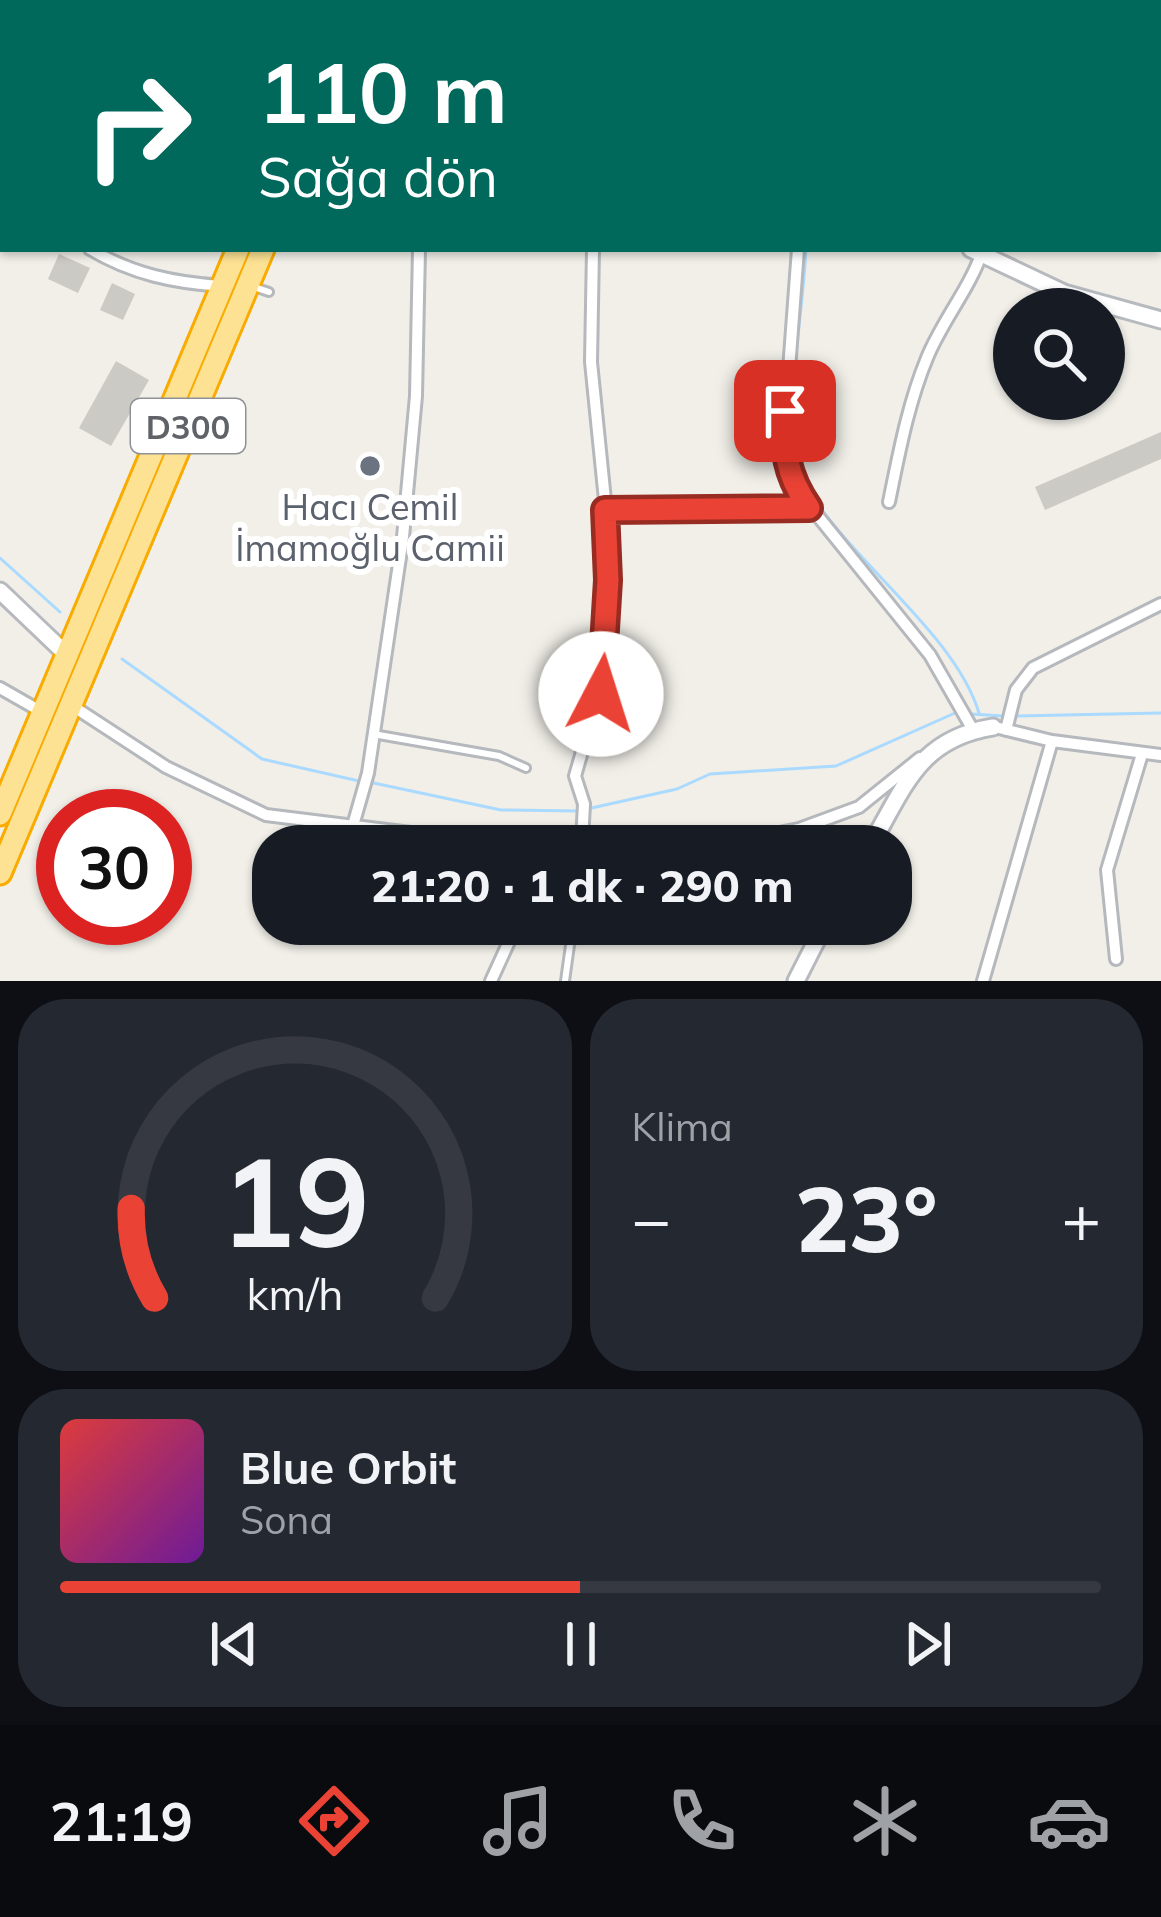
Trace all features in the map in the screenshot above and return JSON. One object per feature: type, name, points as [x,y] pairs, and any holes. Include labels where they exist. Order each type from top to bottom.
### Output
[{"type":"highway","name":"D300","points":[[0,873],[16,784],[42,712],[237,252]]},
{"type":"highway","name":"D300","points":[[0,814],[71,705],[259,289],[263,252]]},
{"type":"street","points":[[95,252],[117,266],[173,283],[223,286]]},
{"type":"street","points":[[353,825],[368,773],[405,514],[416,396],[419,252]]},
{"type":"street","points":[[584,825],[584,803],[575,776],[606,668],[605,510],[592,383],[593,252]]},
{"type":"street","points":[[798,252],[783,450],[792,484],[917,638],[973,728]]},
{"type":"street","points":[[889,502],[904,425],[926,359],[978,252],[1064,293],[1161,320]]},
{"type":"street","points":[[605,510],[809,508]]},
{"type":"street","points":[[0,591],[69,647]]},
{"type":"street","points":[[1002,726],[1016,690],[1033,668],[1161,604]]},
{"type":"street","points":[[0,688],[42,712]]},
{"type":"street","points":[[71,705],[166,767],[266,814],[329,825]]},
{"type":"street","points":[[811,825],[859,807],[925,753],[973,728],[1002,726],[1052,741],[1161,754]]},
{"type":"street","points":[[983,981],[1052,741]]},
{"type":"street","points":[[882,825],[925,753]]},
{"type":"street","points":[[1115,959],[1107,869],[1142,754]]},
{"type":"street","points":[[491,981],[507,945]]},
{"type":"street","points":[[796,981],[814,945]]},
{"type":"lane","points":[[374,734],[499,756],[526,769]]},
{"type":"lane","points":[[565,981],[570,945]]},
{"type":"building","points":[[59,254],[90,268],[78,293],[48,279]]},
{"type":"building","points":[[112,283],[135,294],[123,320],[100,310]]},
{"type":"building","points":[[116,361],[149,380],[111,446],[79,428]]},
{"type":"building","points":[[1161,432],[1161,459],[1045,510],[1035,487]]},
{"type":"waterway","points":[[806,252],[793,402],[795,452],[805,482],[824,513],[940,644],[964,678],[979,713]]},
{"type":"waterway","points":[[0,558],[60,612]]},
{"type":"waterway","points":[[122,659],[262,759],[359,781]]},
{"type":"waterway","points":[[587,809],[677,789],[710,774],[836,766],[955,713]]},
{"type":"waterway","points":[[1013,716],[1161,713]]},
{"type":"waterway","points":[[971,714],[1003,716]]},
{"type":"waterway","points":[[369,782],[501,810],[578,811]]},
{"type":"place","name":"Hacı Cemil İmamoğlu Camii","points":[[370,466]]},
{"type":"route","points":[[601,694],[608,580],[605,510],[809,508],[792,484],[783,450],[785,411]]}]
